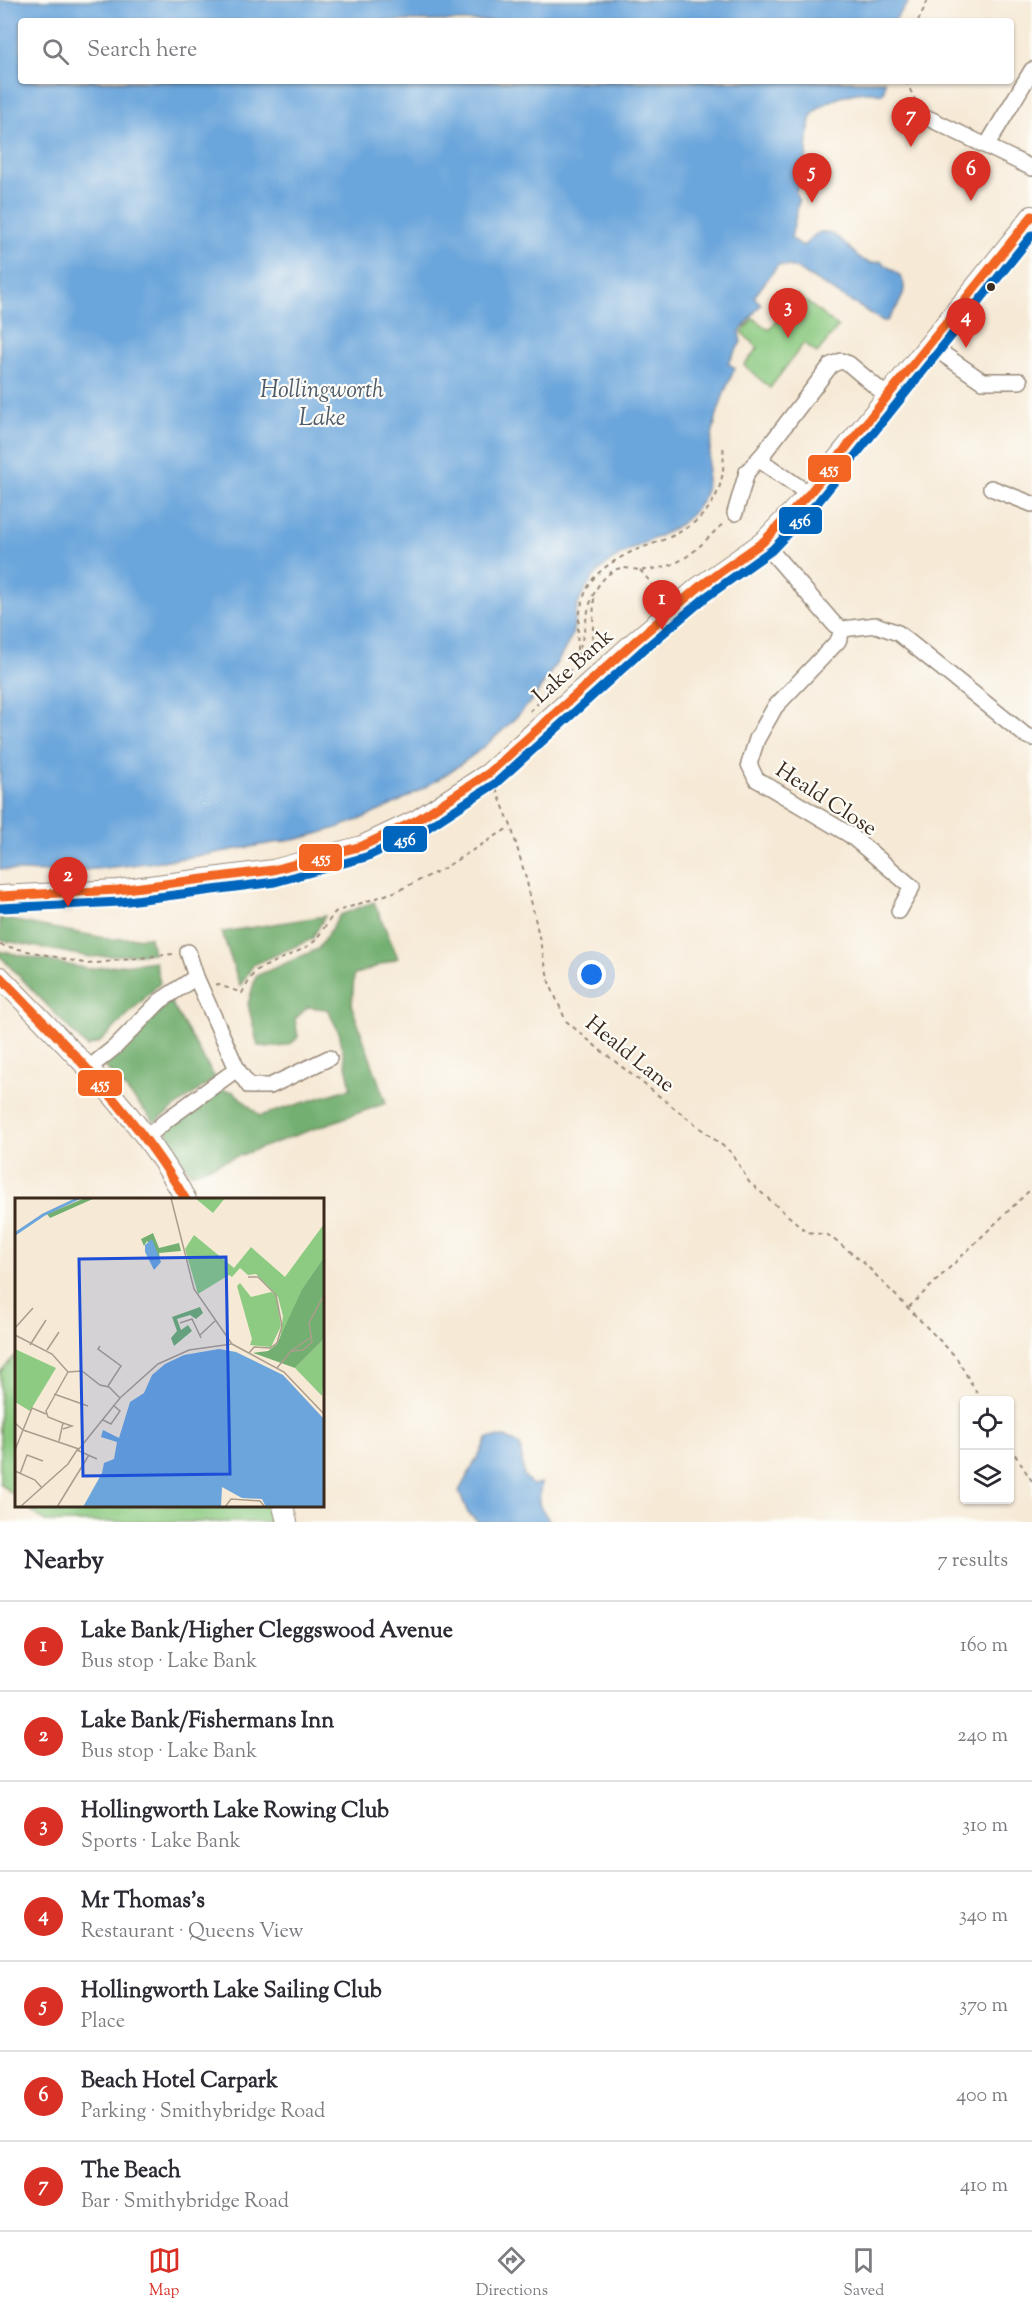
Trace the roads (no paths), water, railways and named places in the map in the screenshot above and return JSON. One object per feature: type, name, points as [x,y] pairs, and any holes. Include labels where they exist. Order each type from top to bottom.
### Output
[{"type":"main road","name":"Lake Bank","points":[[0,896],[118,890],[273,870],[362,846],[417,820],[489,773],[641,636],[699,587],[762,542],[809,494],[930,345],[990,259],[1032,216]]},
{"type":"main road","points":[[0,977],[89,1068],[147,1137],[185,1198]]},
{"type":"main road","points":[[283,1507],[287,1522]]},
{"type":"street","points":[[987,145],[1032,70]]},
{"type":"street","points":[[930,118],[1032,168]]},
{"type":"street","points":[[930,345],[982,381],[1020,381]]},
{"type":"street","points":[[735,513],[747,472],[831,365],[841,361],[849,364],[887,396]]},
{"type":"street","points":[[763,454],[764,463],[809,494]]},
{"type":"street","points":[[991,488],[1032,504]]},
{"type":"street","points":[[762,542],[835,625],[843,629],[876,625],[898,633],[1025,735],[1032,738]]},
{"type":"street","name":"Heald Close","points":[[843,629],[838,641],[775,707],[758,739],[749,764],[756,779],[850,835],[912,887],[899,911]]},
{"type":"street","points":[[188,952],[196,977],[237,1069],[249,1086],[270,1086],[329,1058]]},
{"type":"street","points":[[89,1068],[115,1047],[160,1001],[196,977]]},
{"type":"street","points":[[147,1137],[237,1069]]},
{"type":"water","name":"Hollingworth Lake","points":[[0,0],[910,0],[896,18],[18,18],[18,84],[885,84],[884,92],[881,94],[863,92],[842,97],[822,106],[810,119],[804,182],[796,192],[799,201],[791,238],[803,246],[819,232],[836,236],[860,258],[872,263],[881,261],[897,273],[902,279],[904,291],[899,304],[887,321],[883,321],[794,267],[778,265],[754,297],[761,304],[739,333],[741,342],[728,363],[735,368],[717,414],[711,442],[706,490],[698,506],[687,519],[673,529],[625,553],[597,573],[578,604],[569,641],[531,701],[484,746],[429,785],[368,816],[337,828],[294,840],[186,858],[102,868],[41,872],[0,869]]},
{"type":"water","points":[[505,1437],[520,1445],[524,1475],[532,1485],[541,1483],[539,1504],[550,1522],[478,1522],[468,1513],[459,1491],[488,1438]]},
{"type":"place","name":"The Beach","points":[[911,147]]},
{"type":"place","name":"Beach Hotel Carpark","points":[[971,201]]},
{"type":"place","name":"Hollingworth Lake Sailing Club","points":[[812,203]]},
{"type":"place","name":"Hollingworth Lake Rowing Club","points":[[788,338]]},
{"type":"place","name":"Mr Thomas's","points":[[966,348]]},
{"type":"place","name":"Lake Bank/Higher Cleggswood Avenue","points":[[662,630]]},
{"type":"place","name":"Lake Bank/Fishermans Inn","points":[[68,907]]}]
